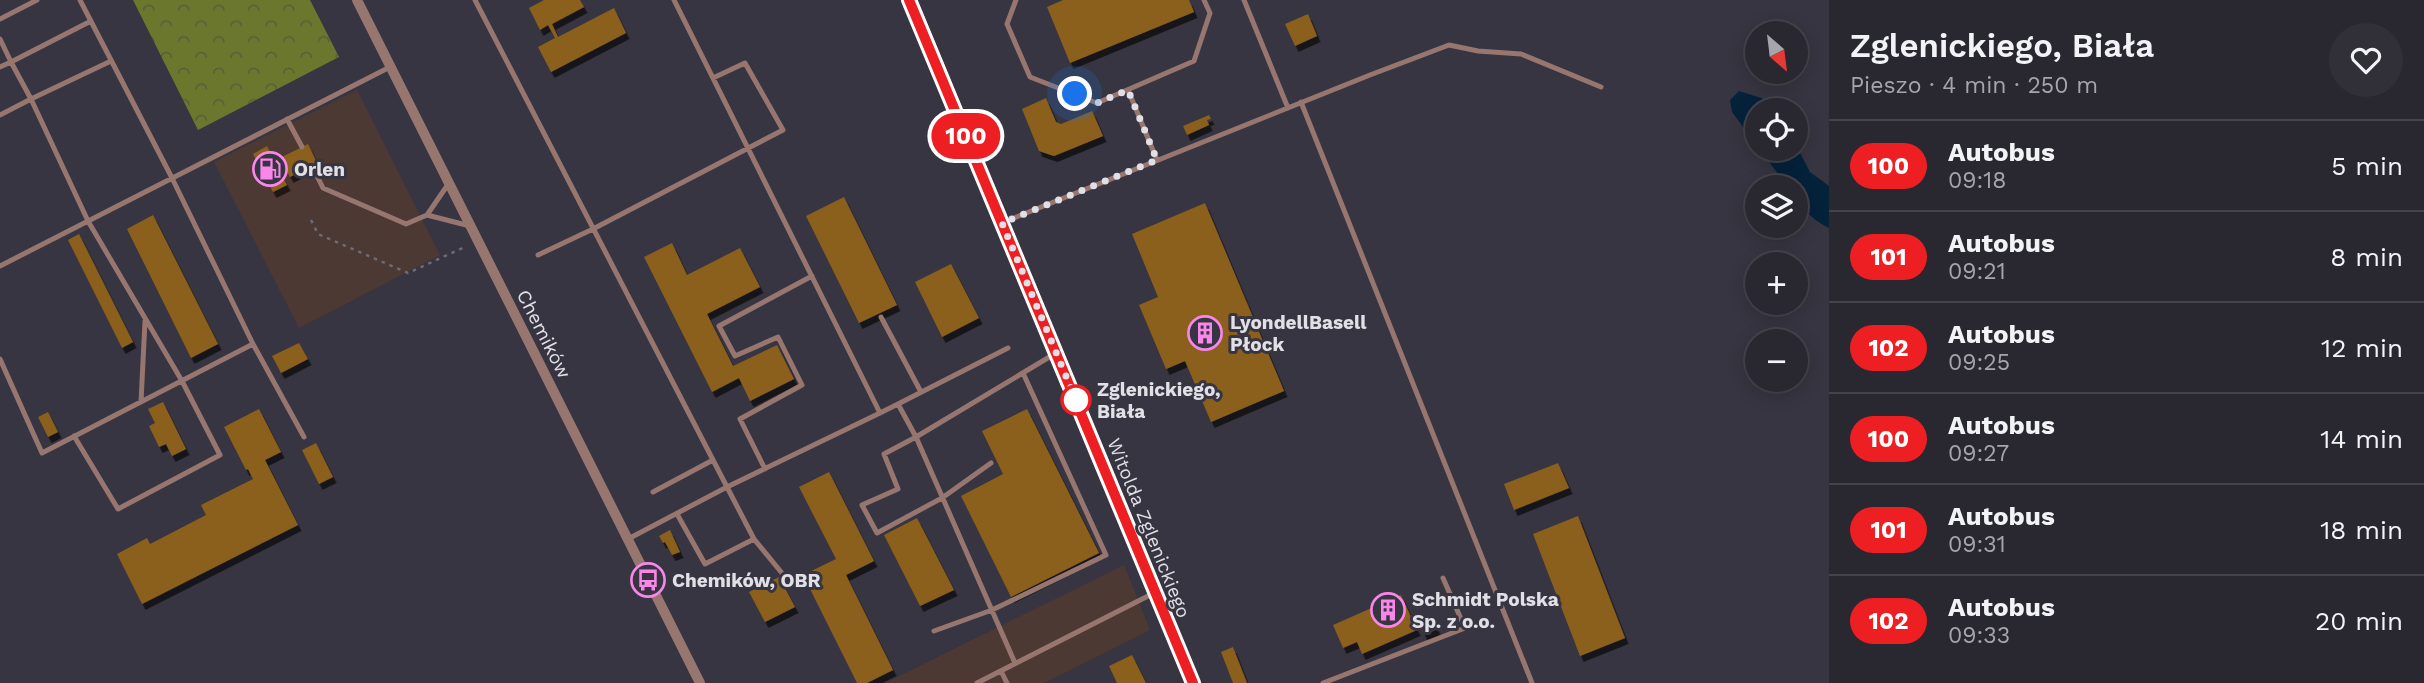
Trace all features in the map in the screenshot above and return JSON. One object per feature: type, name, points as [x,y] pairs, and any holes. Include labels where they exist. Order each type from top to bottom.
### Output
[{"type":"street","name":"Chemików","points":[[357,0],[700,683]]},
{"type":"street","name":"Witolda Zglenickiego","points":[[909,0],[1193,683]]},
{"type":"lane","points":[[0,19],[37,0]]},
{"type":"lane","points":[[80,0],[172,178],[253,344],[304,436]]},
{"type":"lane","points":[[475,0],[754,539],[786,578]]},
{"type":"lane","points":[[674,0],[880,413]]},
{"type":"lane","points":[[1016,0],[1007,24],[1030,77],[1097,103],[1194,61],[1210,13],[1204,0]]},
{"type":"lane","points":[[1244,0],[1288,108]]},
{"type":"lane","points":[[0,67],[91,21]]},
{"type":"lane","points":[[0,39],[88,221],[182,381],[220,455],[118,509],[74,436]]},
{"type":"lane","points":[[1002,223],[1301,102],[1449,46],[1521,54],[1601,88]]},
{"type":"lane","points":[[0,115],[111,61]]},
{"type":"lane","points":[[538,255],[783,130],[745,63],[713,78]]},
{"type":"lane","points":[[0,266],[390,67]]},
{"type":"lane","points":[[1128,90],[1157,160]]},
{"type":"lane","points":[[1301,102],[1532,683]]},
{"type":"lane","points":[[287,119],[302,147]]},
{"type":"lane","points":[[312,166],[323,188],[406,224],[427,215],[449,183]]},
{"type":"lane","points":[[427,215],[470,226]]},
{"type":"lane","points":[[765,469],[740,419],[802,385],[778,337],[735,356],[719,326],[812,276]]},
{"type":"lane","points":[[881,317],[921,392]]},
{"type":"lane","points":[[141,402],[145,319]]},
{"type":"lane","points":[[0,359],[42,453],[253,344]]},
{"type":"lane","points":[[628,539],[1009,348]]},
{"type":"lane","points":[[991,463],[942,498],[877,533],[862,505],[898,489],[884,454],[1056,352]]},
{"type":"lane","points":[[934,631],[992,610],[1107,555],[1023,373]]},
{"type":"lane","points":[[898,404],[916,437],[1015,663]]},
{"type":"lane","points":[[653,492],[713,460]]},
{"type":"lane","points":[[677,514],[705,564],[754,539]]},
{"type":"lane","points":[[1323,683],[1465,628],[1443,578]]},
{"type":"lane","points":[[977,683],[1154,593]]},
{"type":"lane","points":[[1001,671],[1007,683]]},
{"type":"path","points":[[311,220],[318,234],[408,273],[470,244]]},
{"type":"shaded area","points":[[357,90],[440,255],[299,328],[214,162]]},
{"type":"shaded area","points":[[1124,565],[1150,630],[1044,683],[885,683]]},
{"type":"green space","points":[[133,0],[310,0],[339,57],[198,130]]},
{"type":"water","points":[[1739,91],[1761,98],[1745,98],[1745,130],[1732,112],[1730,100]]},
{"type":"water","points":[[1768,161],[1804,161],[1810,172],[1829,186],[1829,228],[1808,214],[1808,175],[1779,175]]},
{"type":"building","points":[[544,0],[580,0],[584,7],[552,24],[558,37],[614,8],[626,33],[551,72],[538,47],[555,38],[548,25],[540,30],[529,8]]},
{"type":"building","points":[[1063,0],[1189,0],[1194,12],[1070,63],[1047,7]]},
{"type":"building","points":[[1308,14],[1317,36],[1295,46],[1285,24]]},
{"type":"building","points":[[1046,98],[1056,122],[1061,124],[1092,111],[1103,136],[1054,156],[1039,151],[1022,109]]},
{"type":"building","points":[[1209,115],[1209,125],[1187,135],[1183,126]]},
{"type":"building","points":[[308,144],[317,163],[290,177],[280,158]]},
{"type":"building","name":"Orlen","points":[[267,146],[287,185],[273,192],[253,154]]},
{"type":"building","points":[[844,197],[897,305],[859,323],[806,216]]},
{"type":"building","name":"LyondellBasell Płock","points":[[1205,203],[1284,391],[1211,422],[1185,361],[1166,369],[1139,305],[1158,297],[1132,234]]},
{"type":"building","points":[[153,215],[218,344],[191,358],[127,229]]},
{"type":"building","points":[[79,234],[133,342],[122,348],[68,240]]},
{"type":"building","points":[[672,243],[687,275],[740,248],[760,287],[707,314],[733,366],[777,345],[794,379],[750,401],[739,378],[712,392],[644,257]]},
{"type":"building","points":[[951,264],[979,318],[942,337],[915,282]]},
{"type":"building","points":[[299,343],[308,359],[281,373],[272,356]]},
{"type":"building","points":[[163,402],[186,449],[172,456],[166,444],[159,447],[149,426],[155,423],[148,409]]},
{"type":"building","points":[[259,409],[281,452],[265,460],[298,525],[142,604],[117,554],[147,538],[150,544],[206,515],[201,505],[253,479],[224,427]]},
{"type":"building","points":[[1027,409],[1099,553],[1011,597],[961,496],[1003,474],[982,431]]},
{"type":"building","points":[[48,412],[58,432],[48,437],[38,417]]},
{"type":"building","points":[[316,443],[333,477],[319,484],[302,450]]},
{"type":"building","points":[[1558,463],[1569,488],[1514,510],[1504,484]]},
{"type":"building","points":[[829,472],[874,561],[846,575],[893,670],[867,683],[857,683],[803,575],[836,559],[799,487]]},
{"type":"building","points":[[1578,516],[1625,638],[1580,656],[1533,534]]},
{"type":"building","points":[[917,518],[954,590],[920,606],[884,535]]},
{"type":"building","points":[[670,530],[680,552],[672,555],[659,536]]},
{"type":"building","points":[[779,577],[795,607],[765,622],[749,592]]},
{"type":"building","name":"Schmidt Polska Sp. z o.o.","points":[[1401,595],[1417,630],[1362,654],[1357,642],[1343,648],[1333,625]]},
{"type":"building","points":[[1431,616],[1437,629],[1424,635],[1418,621]]},
{"type":"building","points":[[1233,647],[1247,683],[1233,683],[1221,652]]},
{"type":"building","points":[[1132,655],[1146,683],[1117,683],[1109,666]]},
{"type":"bus line","name":"100","points":[[909,0],[1193,683]]},
{"type":"place","name":"Orlen","points":[[270,169]]},
{"type":"place","name":"LyondellBasell Płock","points":[[1205,333]]},
{"type":"place","name":"Zglenickiego, Biała","points":[[1076,400]]},
{"type":"place","name":"Chemików, OBR","points":[[648,580]]},
{"type":"place","name":"Schmidt Polska Sp. z o.o.","points":[[1388,610]]},
{"type":"route","points":[[1075,94],[1097,103],[1128,90],[1157,160],[1002,223],[1076,400]]}]
